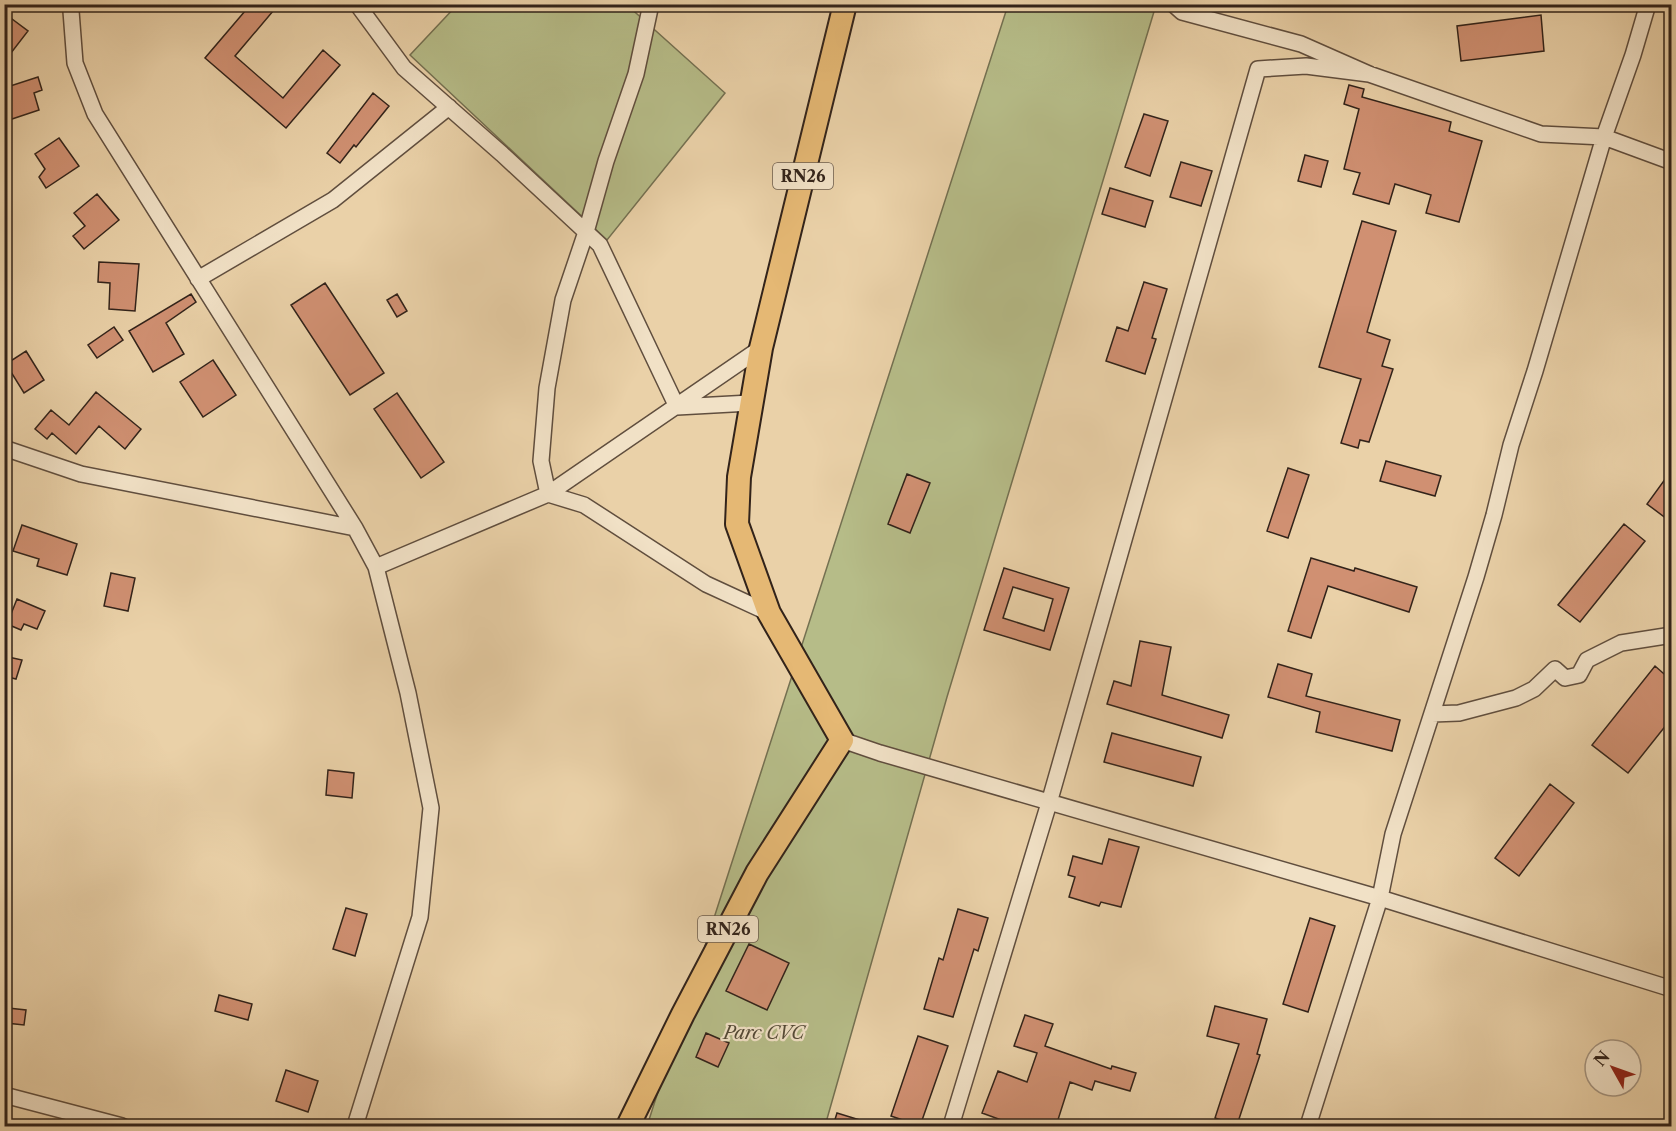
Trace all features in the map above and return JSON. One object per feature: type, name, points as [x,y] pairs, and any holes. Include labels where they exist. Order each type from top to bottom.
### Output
[{"type":"main road","name":"RN26","points":[[628,1126],[683,1014],[757,873],[842,740],[769,613],[737,524],[739,477],[761,348],[845,4]]},
{"type":"street","points":[[72,4],[75,63],[95,114],[355,528],[376,567],[408,693],[431,808],[420,917],[354,1126]]},
{"type":"street","points":[[357,4],[404,68],[600,246],[677,407]]},
{"type":"street","points":[[548,494],[541,461],[547,388],[563,300],[586,232],[606,161],[636,74],[651,4]]},
{"type":"street","points":[[1173,4],[1182,12],[1300,44],[1369,74],[1541,134],[1604,137],[1671,162]]},
{"type":"street","points":[[1308,1126],[1380,898],[1393,834],[1476,577],[1511,444],[1539,359],[1604,137],[1648,4]]},
{"type":"street","points":[[951,1126],[1049,803],[1258,69],[1306,66],[1369,74]]},
{"type":"street","points":[[198,279],[333,200],[449,107]]},
{"type":"street","points":[[376,567],[548,494],[761,348]]},
{"type":"street","points":[[677,407],[750,403]]},
{"type":"street","points":[[4,448],[81,474],[355,528]]},
{"type":"street","points":[[548,494],[584,505],[706,584],[769,613]]},
{"type":"street","points":[[1432,714],[1459,713],[1516,698],[1534,689],[1555,669],[1565,678],[1579,675],[1587,660],[1621,643],[1671,635]]},
{"type":"street","points":[[842,740],[1049,803],[1380,898],[1671,989]]},
{"type":"street","points":[[4,1095],[122,1126]]},
{"type":"green space","points":[[457,5],[627,5],[725,93],[607,240],[410,55]]},
{"type":"green space","name":"Parc CVC","points":[[1008,5],[1156,5],[947,697],[825,1126],[647,1126]]},
{"type":"building","points":[[251,4],[279,4],[235,56],[283,98],[323,50],[340,65],[286,128],[205,58]]},
{"type":"building","points":[[4,13],[28,31],[4,62]]},
{"type":"building","points":[[1541,15],[1544,51],[1461,61],[1457,26]]},
{"type":"building","points":[[38,77],[42,90],[34,93],[39,110],[9,120],[4,106],[4,88]]},
{"type":"building","points":[[1349,85],[1364,89],[1362,97],[1451,122],[1449,131],[1482,141],[1459,222],[1426,213],[1431,195],[1395,184],[1389,204],[1353,194],[1360,173],[1344,169],[1359,109],[1344,104]]},
{"type":"building","points":[[373,93],[389,106],[340,163],[327,153]]},
{"type":"building","points":[[1144,114],[1168,121],[1150,176],[1125,167]]},
{"type":"building","points":[[59,138],[79,166],[46,188],[39,177],[45,169],[35,154]]},
{"type":"building","points":[[1305,155],[1328,161],[1321,187],[1298,181]]},
{"type":"building","points":[[1181,162],[1212,171],[1201,206],[1170,197]]},
{"type":"building","points":[[1110,188],[1153,201],[1145,227],[1102,214]]},
{"type":"building","points":[[97,194],[119,220],[84,249],[73,236],[85,226],[74,213]]},
{"type":"building","points":[[1362,221],[1396,231],[1367,332],[1390,340],[1382,366],[1393,369],[1369,442],[1360,440],[1358,448],[1341,443],[1361,379],[1319,367]]},
{"type":"building","points":[[99,262],[139,264],[135,311],[109,309],[110,283],[98,282]]},
{"type":"building","points":[[1144,282],[1167,289],[1152,338],[1156,339],[1145,374],[1106,361],[1117,327],[1128,331]]},
{"type":"building","points":[[325,283],[384,373],[350,395],[291,305]]},
{"type":"building","points":[[191,294],[196,302],[166,323],[184,354],[153,372],[129,331]]},
{"type":"building","points":[[397,294],[407,311],[397,317],[387,300]]},
{"type":"building","points":[[114,327],[123,340],[97,358],[88,345]]},
{"type":"building","points":[[26,351],[44,380],[24,393],[6,364]]},
{"type":"building","points":[[213,360],[236,395],[203,417],[180,382]]},
{"type":"building","points":[[96,392],[141,429],[125,449],[99,426],[76,454],[52,433],[47,439],[35,429],[51,410],[69,425]]},
{"type":"building","points":[[397,393],[444,462],[421,478],[374,409]]},
{"type":"building","points":[[1386,461],[1441,476],[1435,496],[1380,481]]},
{"type":"building","points":[[1288,468],[1309,475],[1288,538],[1267,531]]},
{"type":"building","points":[[1671,471],[1671,522],[1647,504]]},
{"type":"building","points":[[907,474],[930,483],[910,533],[888,524]]},
{"type":"building","points":[[1624,524],[1645,541],[1580,622],[1558,605]]},
{"type":"building","points":[[22,525],[77,544],[67,575],[37,566],[39,559],[13,551]]},
{"type":"building","points":[[1311,558],[1354,571],[1355,568],[1417,587],[1409,612],[1328,586],[1311,638],[1288,631]]},
{"type":"building","points":[[1004,568],[1069,588],[1050,650],[984,630]],"holes":[[[1013,587],[1053,599],[1044,631],[1003,618]]]},
{"type":"building","points":[[111,573],[135,578],[128,611],[104,606]]},
{"type":"building","points":[[17,599],[45,611],[37,629],[24,624],[21,630],[7,624]]},
{"type":"building","points":[[1140,641],[1171,647],[1162,695],[1229,715],[1222,738],[1107,704],[1114,681],[1131,686]]},
{"type":"building","points":[[4,656],[22,660],[16,679],[4,676]]},
{"type":"building","points":[[1278,664],[1312,674],[1306,696],[1400,720],[1392,751],[1316,732],[1320,712],[1268,697]]},
{"type":"building","points":[[1655,666],[1671,680],[1671,719],[1628,773],[1592,745]]},
{"type":"building","points":[[1112,733],[1201,757],[1193,786],[1104,762]]},
{"type":"building","points":[[328,770],[354,773],[352,798],[326,795]]},
{"type":"building","points":[[1550,784],[1574,803],[1519,876],[1495,858]]},
{"type":"building","points":[[1109,839],[1139,847],[1121,907],[1101,902],[1099,906],[1069,897],[1075,877],[1068,875],[1073,856],[1102,864]]},
{"type":"building","points":[[346,908],[367,914],[355,956],[333,949]]},
{"type":"building","points":[[958,909],[988,918],[978,951],[974,949],[953,1017],[924,1009],[939,958],[943,960]]},
{"type":"building","points":[[1310,918],[1335,926],[1308,1012],[1283,1004]]},
{"type":"building","points":[[749,944],[789,963],[767,1010],[726,991]]},
{"type":"building","points":[[219,995],[252,1004],[248,1020],[215,1011]]},
{"type":"building","points":[[1215,1006],[1267,1019],[1257,1054],[1260,1055],[1237,1125],[1215,1118],[1239,1044],[1207,1036]]},
{"type":"building","points":[[8,1008],[26,1010],[24,1025],[6,1023]]},
{"type":"building","points":[[1025,1015],[1053,1024],[1045,1046],[1111,1069],[1112,1066],[1136,1073],[1130,1091],[1095,1081],[1092,1090],[1070,1082],[1056,1126],[1018,1126],[982,1113],[998,1071],[1027,1082],[1037,1053],[1014,1046]]},
{"type":"building","points":[[706,1033],[729,1043],[718,1067],[696,1057]]},
{"type":"building","points":[[918,1036],[948,1046],[920,1126],[891,1116]]},
{"type":"building","points":[[286,1070],[318,1081],[308,1112],[276,1101]]},
{"type":"building","points":[[837,1113],[873,1124],[873,1126],[833,1126]]}]
